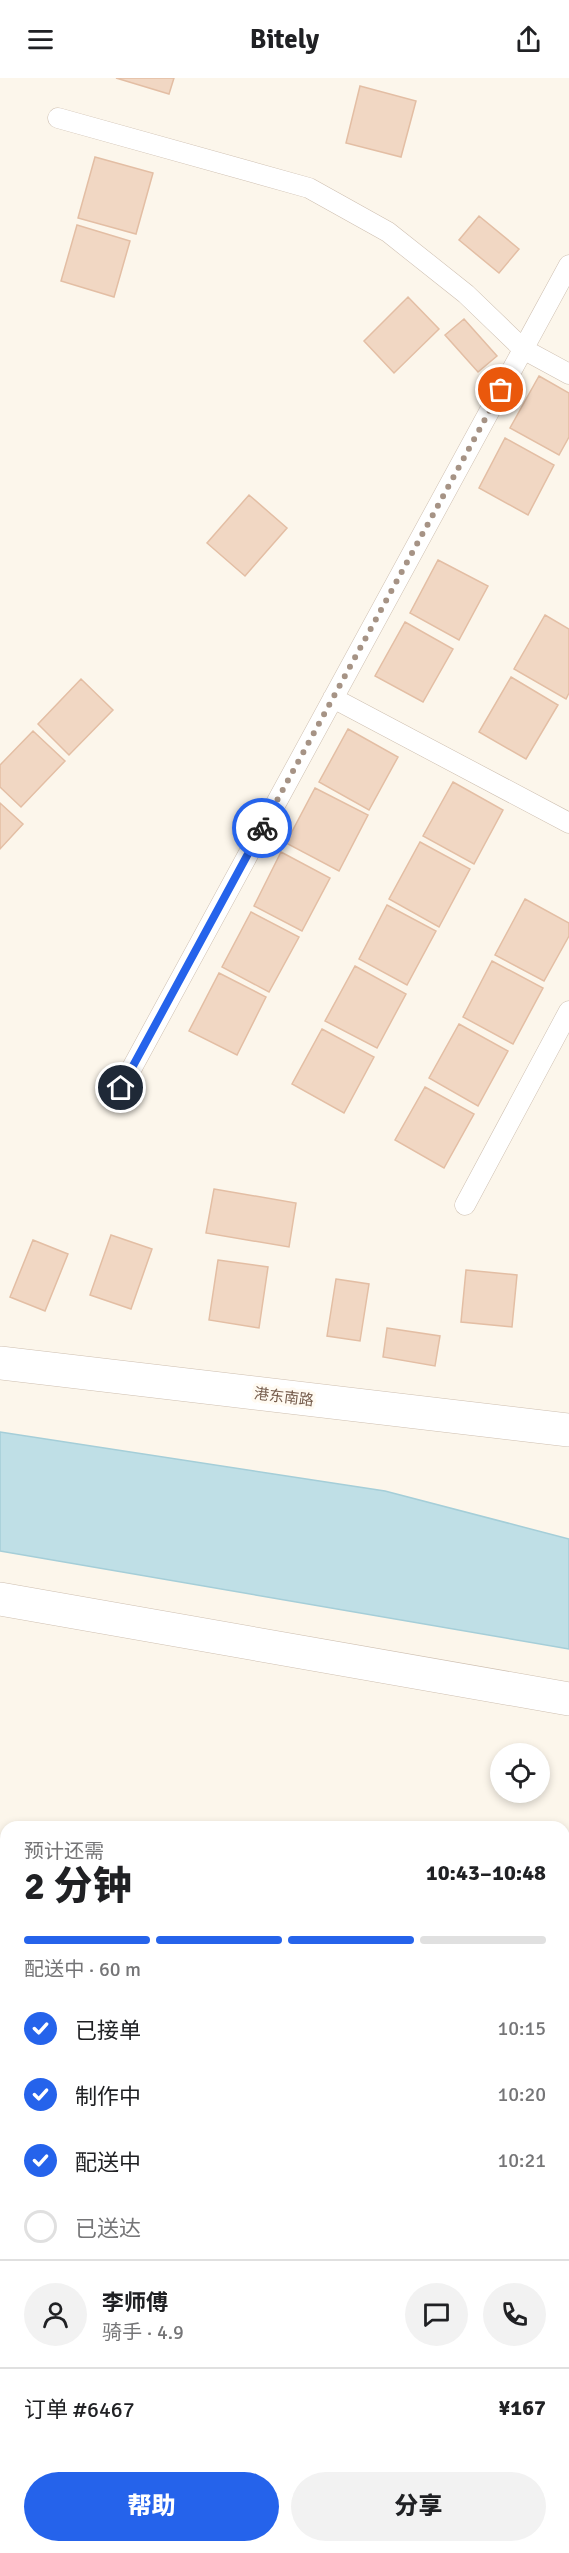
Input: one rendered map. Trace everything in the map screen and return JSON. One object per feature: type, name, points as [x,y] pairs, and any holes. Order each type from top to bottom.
[{"type":"street","name":"港东南路","points":[[0,1363],[569,1430]]},
{"type":"street","points":[[0,1599],[569,1699]]},
{"type":"lane","points":[[58,118],[309,188],[388,232],[466,294],[523,349],[569,374]]},
{"type":"lane","points":[[121,1088],[569,265]]},
{"type":"lane","points":[[333,698],[569,823]]},
{"type":"lane","points":[[465,1205],[569,1011]]},
{"type":"water","points":[[0,1432],[385,1491],[569,1539],[569,1649],[0,1551]]},
{"type":"building","points":[[116,78],[174,78],[169,94]]},
{"type":"building","points":[[360,86],[416,101],[401,157],[346,143]]},
{"type":"building","points":[[95,157],[153,173],[136,234],[78,218]]},
{"type":"building","points":[[479,216],[519,249],[499,273],[459,240]]},
{"type":"building","points":[[77,225],[130,241],[114,297],[61,281]]},
{"type":"building","points":[[408,297],[439,329],[394,373],[364,341]]},
{"type":"building","points":[[464,319],[497,356],[478,372],[445,335]]},
{"type":"building","points":[[539,376],[569,393],[569,437],[559,455],[510,428]]},
{"type":"building","points":[[505,438],[554,465],[528,515],[479,488]]},
{"type":"building","points":[[249,495],[287,528],[245,576],[207,543]]},
{"type":"building","points":[[438,560],[488,586],[459,640],[410,613]]},
{"type":"building","points":[[545,615],[569,629],[569,693],[566,699],[514,669]]},
{"type":"building","points":[[405,622],[453,649],[423,702],[375,676]]},
{"type":"building","points":[[511,677],[558,705],[526,759],[479,732]]},
{"type":"building","points":[[81,679],[113,710],[69,755],[38,724]]},
{"type":"building","points":[[348,729],[398,757],[369,810],[319,782]]},
{"type":"building","points":[[33,731],[65,761],[21,807],[0,787],[0,765]]},
{"type":"building","points":[[453,782],[503,810],[474,864],[423,836]]},
{"type":"building","points":[[315,788],[368,815],[339,871],[286,843]]},
{"type":"building","points":[[0,803],[23,824],[0,849]]},
{"type":"building","points":[[420,842],[470,869],[439,927],[389,899]]},
{"type":"building","points":[[281,852],[330,878],[302,931],[254,906]]},
{"type":"building","points":[[525,899],[569,923],[569,936],[544,981],[495,955]]},
{"type":"building","points":[[387,905],[436,931],[407,985],[359,959]]},
{"type":"building","points":[[251,912],[299,937],[269,992],[222,967]]},
{"type":"building","points":[[492,961],[543,988],[513,1044],[463,1017]]},
{"type":"building","points":[[355,966],[406,994],[377,1048],[325,1021]]},
{"type":"building","points":[[219,973],[266,997],[237,1055],[189,1031]]},
{"type":"building","points":[[459,1024],[508,1051],[478,1106],[429,1078]]},
{"type":"building","points":[[322,1029],[374,1057],[344,1113],[292,1084]]},
{"type":"building","points":[[425,1087],[474,1114],[444,1168],[395,1140]]},
{"type":"building","points":[[214,1189],[296,1203],[289,1247],[206,1233]]},
{"type":"building","points":[[111,1235],[152,1249],[131,1309],[90,1295]]},
{"type":"building","points":[[33,1240],[68,1254],[45,1311],[10,1297]]},
{"type":"building","points":[[218,1260],[268,1267],[259,1328],[209,1320]]},
{"type":"building","points":[[466,1270],[517,1275],[512,1327],[461,1322]]},
{"type":"building","points":[[336,1279],[369,1284],[360,1341],[327,1336]]},
{"type":"building","points":[[387,1328],[440,1336],[435,1366],[383,1357]]},
{"type":"way so far","points":[[262,828],[501,390]]},
{"type":"route","points":[[121,1088],[262,828]]}]
